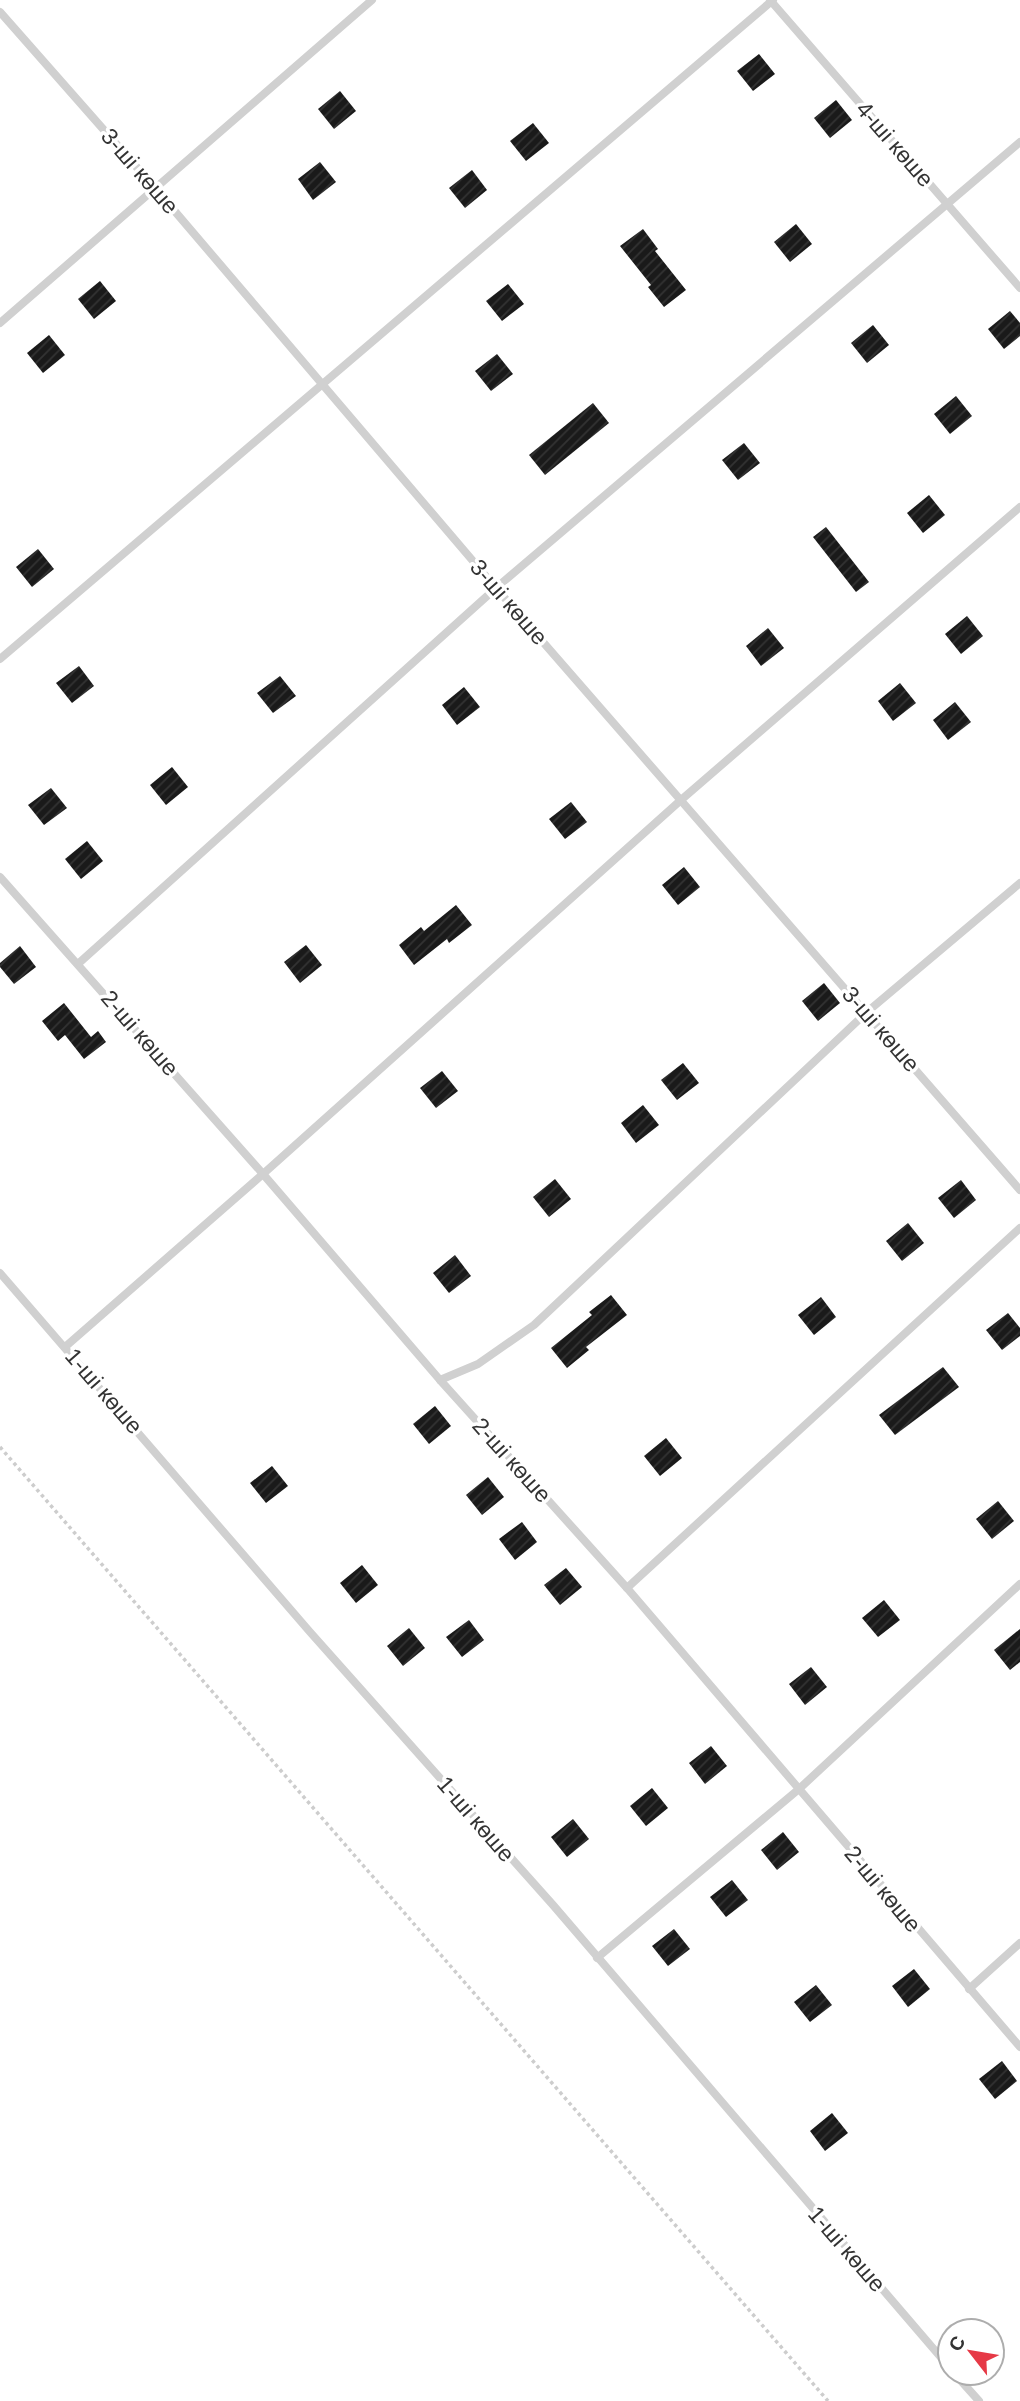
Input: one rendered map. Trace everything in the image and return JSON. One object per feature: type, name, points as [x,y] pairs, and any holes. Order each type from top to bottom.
[{"type":"lane","points":[[0,323],[372,0]]},
{"type":"lane","points":[[0,659],[772,0]]},
{"type":"lane","name":"4-ші көше","points":[[772,0],[1020,288]]},
{"type":"lane","name":"3-ші көше","points":[[0,12],[156,188],[496,588],[1020,1190]]},
{"type":"lane","points":[[79,963],[496,588],[1020,142]]},
{"type":"lane","points":[[65,1347],[263,1174],[681,800],[1020,507]]},
{"type":"lane","name":"2-ші көше","points":[[0,877],[79,963],[440,1380],[627,1588],[1020,2047]]},
{"type":"lane","points":[[440,1380],[478,1364],[534,1325],[867,1012],[1020,883]]},
{"type":"lane","points":[[627,1588],[1020,1228]]},
{"type":"lane","name":"1-ші көше","points":[[0,1273],[936,2352]]},
{"type":"lane","points":[[597,1958],[799,1789],[1020,1584]]},
{"type":"lane","points":[[969,1989],[1020,1943]]},
{"type":"lane","points":[[966,2387],[979,2401]]},
{"type":"path","points":[[0,1447],[828,2401]]},
{"type":"building","points":[[759,54],[775,74],[753,91],[737,71]]},
{"type":"building","points":[[340,91],[356,111],[334,129],[318,109]]},
{"type":"building","points":[[836,100],[852,120],[830,138],[814,118]]},
{"type":"building","points":[[533,123],[549,143],[526,161],[510,141]]},
{"type":"building","points":[[320,162],[336,182],[313,200],[298,179]]},
{"type":"building","points":[[472,170],[487,190],[465,208],[449,188]]},
{"type":"building","points":[[796,224],[812,244],[790,262],[774,242]]},
{"type":"building","points":[[643,229],[658,249],[655,251],[686,290],[664,307],[648,287],[651,285],[620,246]]},
{"type":"building","points":[[100,281],[116,301],[94,319],[78,299]]},
{"type":"building","points":[[508,284],[524,304],[502,321],[486,301]]},
{"type":"building","points":[[1010,311],[1020,323],[1020,336],[1004,349],[988,329]]},
{"type":"building","points":[[873,325],[889,345],[867,363],[851,343]]},
{"type":"building","points":[[49,335],[65,355],[43,373],[27,353]]},
{"type":"building","points":[[497,354],[513,374],[491,391],[475,371]]},
{"type":"building","points":[[956,396],[972,416],[950,434],[934,414]]},
{"type":"building","points":[[593,403],[609,423],[545,475],[529,455]]},
{"type":"building","points":[[744,443],[760,463],[738,480],[722,460]]},
{"type":"building","points":[[929,495],[945,515],[923,533],[907,513]]},
{"type":"building","points":[[826,527],[869,582],[856,592],[813,537]]},
{"type":"building","points":[[38,549],[54,569],[32,587],[16,567]]},
{"type":"building","points":[[967,616],[983,636],[961,654],[945,634]]},
{"type":"building","points":[[768,628],[784,648],[761,666],[746,646]]},
{"type":"building","points":[[79,666],[94,686],[72,703],[56,683]]},
{"type":"building","points":[[280,676],[296,696],[273,713],[257,693]]},
{"type":"building","points":[[900,683],[916,703],[893,721],[878,701]]},
{"type":"building","points":[[464,687],[480,707],[457,725],[442,705]]},
{"type":"building","points":[[955,702],[971,722],[948,740],[933,720]]},
{"type":"building","points":[[172,767],[188,787],[166,805],[150,785]]},
{"type":"building","points":[[51,788],[67,808],[44,825],[28,805]]},
{"type":"building","points":[[571,802],[587,822],[565,839],[549,819]]},
{"type":"building","points":[[87,841],[103,861],[81,879],[65,859]]},
{"type":"building","points":[[684,867],[700,887],[678,905],[662,885]]},
{"type":"building","points":[[456,905],[472,925],[449,943],[447,939],[414,965],[399,945],[421,927],[424,931]]},
{"type":"building","points":[[306,945],[322,965],[300,983],[284,962]]},
{"type":"building","points":[[20,946],[36,967],[14,984],[0,967],[0,963]]},
{"type":"building","points":[[824,983],[840,1003],[818,1021],[802,1001]]},
{"type":"building","points":[[64,1003],[91,1037],[98,1031],[106,1042],[84,1059],[65,1035],[58,1041],[42,1021]]},
{"type":"building","points":[[683,1063],[699,1083],[677,1100],[661,1080]]},
{"type":"building","points":[[442,1071],[458,1091],[436,1108],[420,1088]]},
{"type":"building","points":[[643,1105],[659,1125],[636,1143],[621,1123]]},
{"type":"building","points":[[555,1179],[571,1199],[549,1217],[533,1197]]},
{"type":"building","points":[[961,1180],[976,1200],[954,1218],[938,1198]]},
{"type":"building","points":[[908,1223],[924,1243],[902,1261],[886,1241]]},
{"type":"building","points":[[455,1255],[471,1276],[449,1293],[433,1273]]},
{"type":"building","points":[[611,1295],[627,1315],[586,1347],[589,1350],[567,1368],[551,1348],[592,1315],[589,1312]]},
{"type":"building","points":[[821,1297],[836,1317],[814,1335],[798,1315]]},
{"type":"building","points":[[1008,1313],[1020,1328],[1020,1336],[1002,1350],[986,1330]]},
{"type":"building","points":[[943,1367],[959,1387],[895,1435],[879,1415]]},
{"type":"building","points":[[435,1406],[451,1426],[429,1444],[413,1424]]},
{"type":"building","points":[[666,1438],[682,1458],[660,1476],[644,1456]]},
{"type":"building","points":[[272,1466],[288,1486],[266,1503],[250,1483]]},
{"type":"building","points":[[488,1477],[504,1497],[482,1515],[466,1495]]},
{"type":"building","points":[[998,1501],[1014,1521],[992,1539],[976,1519]]},
{"type":"building","points":[[522,1522],[537,1542],[515,1560],[499,1539]]},
{"type":"building","points":[[362,1565],[378,1585],[356,1603],[340,1583]]},
{"type":"building","points":[[566,1568],[582,1587],[560,1605],[544,1585]]},
{"type":"building","points":[[884,1600],[900,1620],[878,1637],[862,1618]]},
{"type":"building","points":[[469,1620],[484,1640],[462,1657],[446,1637]]},
{"type":"building","points":[[409,1628],[425,1648],[403,1666],[387,1646]]},
{"type":"building","points":[[1020,1629],[1020,1662],[1010,1670],[994,1650]]},
{"type":"building","points":[[811,1667],[827,1687],[805,1705],[789,1684]]},
{"type":"building","points":[[711,1746],[727,1766],[705,1784],[689,1763]]},
{"type":"building","points":[[652,1788],[668,1808],[646,1826],[630,1806]]},
{"type":"building","points":[[573,1819],[589,1839],[567,1857],[551,1837]]},
{"type":"building","points":[[783,1832],[799,1852],[777,1870],[761,1850]]},
{"type":"building","points":[[732,1880],[748,1900],[726,1917],[710,1897]]},
{"type":"building","points":[[674,1929],[690,1949],[668,1966],[652,1946]]},
{"type":"building","points":[[914,1969],[930,1989],[908,2007],[892,1986]]},
{"type":"building","points":[[816,1985],[832,2005],[810,2022],[794,2002]]},
{"type":"building","points":[[1002,2061],[1017,2081],[995,2099],[979,2079]]},
{"type":"building","points":[[832,2113],[848,2133],[825,2151],[810,2131]]}]
